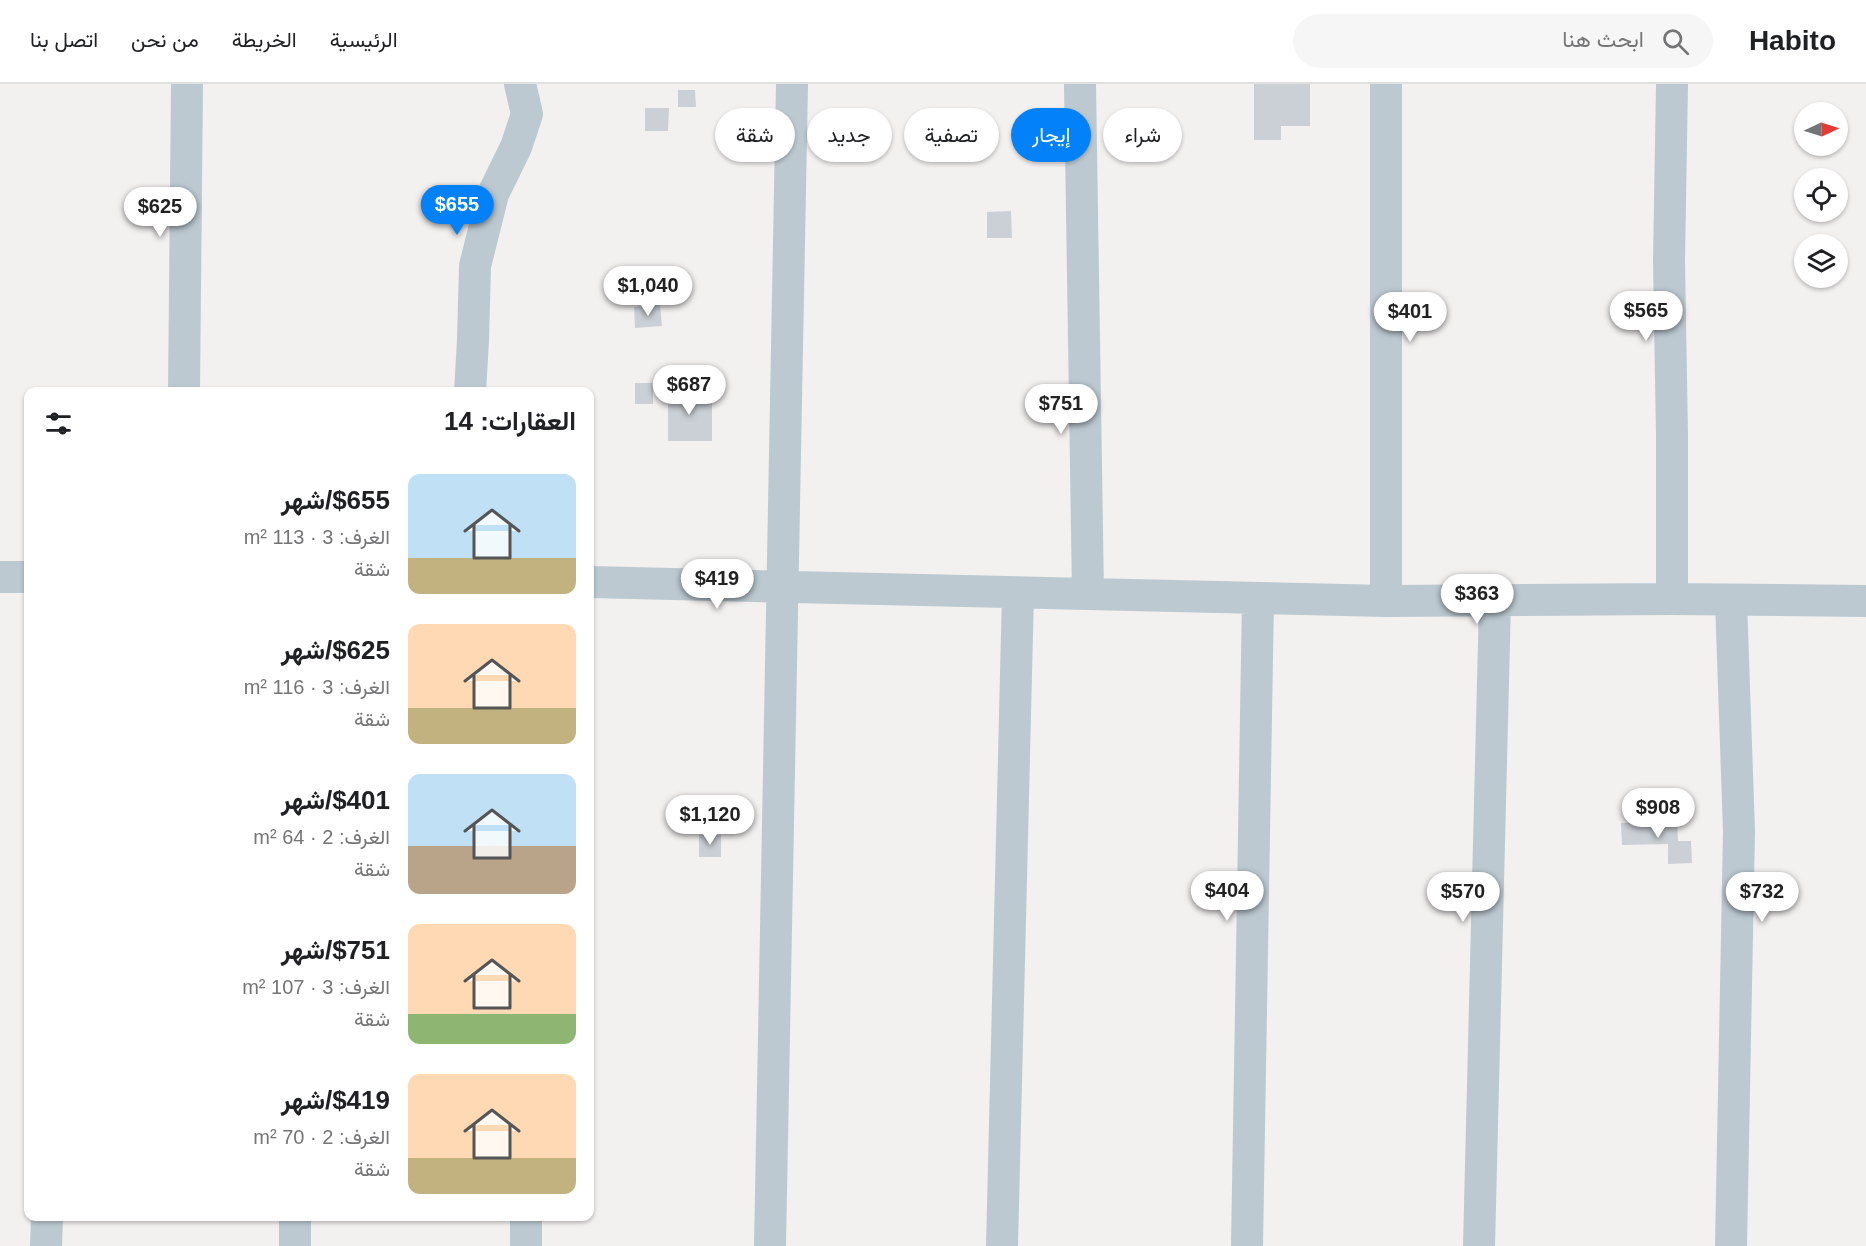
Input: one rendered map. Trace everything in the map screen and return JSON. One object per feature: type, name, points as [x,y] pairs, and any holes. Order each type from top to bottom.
[{"type":"street","points":[[184,387],[187,84]]},
{"type":"street","points":[[470,387],[475,266],[493,194],[516,147],[527,114],[520,84]]},
{"type":"street","points":[[770,1246],[792,84]]},
{"type":"street","points":[[1080,84],[1088,594]]},
{"type":"street","points":[[1386,84],[1386,601]]},
{"type":"street","points":[[1672,84],[1669,261],[1672,600]]},
{"type":"street","points":[[0,577],[24,577]]},
{"type":"street","points":[[594,582],[1386,601],[1866,601]]},
{"type":"street","points":[[1002,1246],[1018,593]]},
{"type":"street","points":[[1247,1246],[1258,598]]},
{"type":"street","points":[[1731,600],[1739,831],[1731,1246]]},
{"type":"street","points":[[1479,1246],[1495,601]]},
{"type":"street","points":[[46,1246],[47,1221]]},
{"type":"street","points":[[295,1221],[295,1246]]},
{"type":"street","points":[[526,1221],[526,1246]]},
{"type":"building","points":[[1254,84],[1310,84],[1310,126],[1281,126],[1281,140],[1254,140]]},
{"type":"building","points":[[678,90],[695,90],[696,107],[678,107]]},
{"type":"building","points":[[645,108],[669,108],[668,131],[645,131]]},
{"type":"building","points":[[1011,211],[1012,238],[987,238],[987,212]]},
{"type":"building","points":[[660,305],[662,326],[635,328],[634,307]]},
{"type":"building","points":[[635,383],[653,383],[653,404],[635,404]]},
{"type":"building","points":[[690,388],[690,395],[712,395],[712,441],[668,441],[668,389]]},
{"type":"building","points":[[678,801],[698,801],[699,823],[679,824]]},
{"type":"building","points":[[1677,822],[1678,841],[1691,841],[1692,863],[1668,864],[1668,844],[1622,845],[1621,823]]},
{"type":"building","points":[[699,835],[721,835],[721,857],[699,857]]}]
